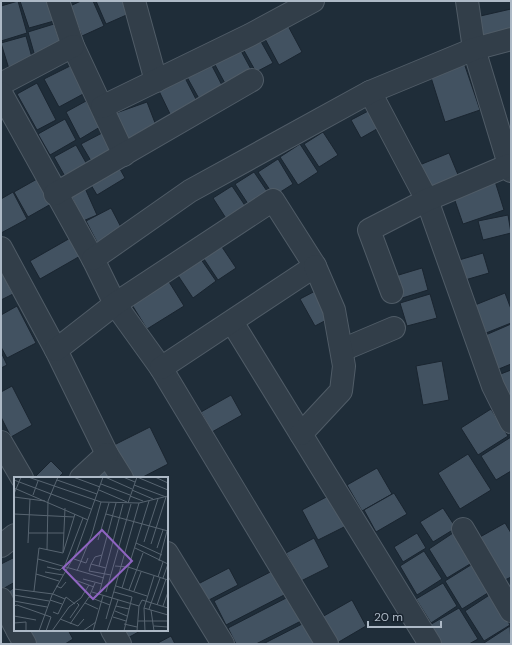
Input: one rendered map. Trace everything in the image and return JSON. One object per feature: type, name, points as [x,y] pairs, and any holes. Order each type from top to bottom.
[{"type":"street","points":[[58,1],[73,46],[124,155]]},
{"type":"street","points":[[134,1],[156,81]]},
{"type":"street","points":[[102,107],[250,35],[313,1]]},
{"type":"street","points":[[392,292],[369,230],[427,200],[510,168],[474,49],[467,1]]},
{"type":"street","points":[[93,259],[190,191],[370,92],[474,49],[511,39]]},
{"type":"street","points":[[1,84],[73,46]]},
{"type":"street","points":[[55,194],[252,80]]},
{"type":"street","points":[[370,92],[427,200],[493,386],[511,422]]},
{"type":"street","points":[[1,93],[55,194],[93,259],[115,304],[161,368],[327,644]]},
{"type":"street","points":[[56,350],[115,304],[273,200],[315,266],[334,310],[344,366],[341,391],[301,434]]},
{"type":"street","points":[[1,248],[56,350],[107,454],[121,477]]},
{"type":"street","points":[[161,368],[315,266]]},
{"type":"street","points":[[232,322],[430,644]]},
{"type":"street","points":[[342,350],[394,328]]},
{"type":"street","points":[[1,442],[21,477]]},
{"type":"street","points":[[82,477],[107,454]]},
{"type":"street","points":[[463,529],[511,611]]},
{"type":"street","points":[[1,546],[14,537]]},
{"type":"street","points":[[168,555],[223,644]]},
{"type":"street","points":[[1,599],[14,624]]},
{"type":"street","points":[[18,631],[25,644]]},
{"type":"street","points":[[113,631],[120,644]]},
{"type":"building","points":[[18,1],[27,33],[1,41],[1,6]]},
{"type":"building","points":[[20,1],[48,1],[54,21],[29,28]]},
{"type":"building","points":[[81,1],[93,1],[104,26],[82,36],[70,6]]},
{"type":"building","points":[[96,1],[126,1],[131,13],[106,24]]},
{"type":"building","points":[[511,9],[511,31],[481,37],[476,17]]},
{"type":"building","points":[[54,24],[62,47],[36,60],[28,32]]},
{"type":"building","points":[[287,24],[302,52],[279,65],[264,37]]},
{"type":"building","points":[[26,36],[33,61],[9,69],[1,43]]},
{"type":"building","points":[[259,38],[273,63],[256,72],[242,47]]},
{"type":"building","points":[[240,49],[253,73],[227,87],[214,63]]},
{"type":"building","points":[[463,60],[480,110],[445,122],[429,71]]},
{"type":"building","points":[[211,64],[225,91],[202,104],[187,77]]},
{"type":"building","points":[[70,66],[85,93],[59,107],[44,79]]},
{"type":"building","points":[[184,76],[199,105],[172,118],[158,89]]},
{"type":"building","points":[[37,83],[56,120],[37,130],[17,94]]},
{"type":"building","points":[[86,101],[100,127],[80,139],[66,112]]},
{"type":"building","points":[[147,102],[157,128],[126,140],[116,113]]},
{"type":"building","points":[[372,109],[382,126],[361,138],[351,120]]},
{"type":"building","points":[[65,119],[76,140],[50,155],[38,134]]},
{"type":"building","points":[[323,132],[338,155],[319,167],[304,144]]},
{"type":"building","points":[[102,133],[114,155],[94,166],[81,144]]},
{"type":"building","points":[[300,144],[318,172],[298,185],[280,157]]},
{"type":"building","points":[[76,145],[89,168],[67,180],[54,157]]},
{"type":"building","points":[[449,153],[461,182],[428,195],[417,166]]},
{"type":"building","points":[[278,159],[293,184],[274,196],[258,172]]},
{"type":"building","points":[[116,162],[125,178],[97,195],[88,180]]},
{"type":"building","points":[[254,172],[271,197],[252,210],[235,184]]},
{"type":"building","points":[[494,178],[504,210],[463,224],[452,192]]},
{"type":"building","points":[[37,179],[51,204],[28,217],[14,192]]},
{"type":"building","points":[[84,186],[97,215],[83,221],[70,193]]},
{"type":"building","points":[[232,186],[248,210],[229,223],[213,198]]},
{"type":"building","points":[[13,192],[27,219],[1,233],[1,199]]},
{"type":"building","points":[[111,208],[123,231],[98,244],[86,221]]},
{"type":"building","points":[[508,215],[511,233],[483,240],[478,221]]},
{"type":"building","points":[[72,237],[82,255],[40,279],[30,261]]},
{"type":"building","points":[[220,244],[236,268],[218,280],[202,256]]},
{"type":"building","points":[[483,253],[489,273],[465,280],[459,260]]},
{"type":"building","points":[[198,255],[216,281],[193,298],[175,271]]},
{"type":"building","points":[[422,268],[428,290],[399,299],[392,277]]},
{"type":"building","points":[[1,271],[13,294],[1,300]]},
{"type":"building","points":[[166,277],[184,306],[147,329],[129,300]]},
{"type":"building","points":[[319,289],[334,316],[315,326],[300,299]]},
{"type":"building","points":[[505,293],[511,309],[511,323],[486,333],[475,305]]},
{"type":"building","points":[[430,294],[437,318],[407,326],[400,303]]},
{"type":"building","points":[[17,306],[36,343],[7,358],[1,347],[1,315]]},
{"type":"building","points":[[511,324],[511,364],[494,371],[481,337]]},
{"type":"building","points":[[1,352],[7,365],[1,368]]},
{"type":"building","points":[[442,361],[449,400],[423,405],[416,366]]},
{"type":"building","points":[[511,370],[511,397],[508,398],[498,375]]},
{"type":"building","points":[[12,386],[32,425],[11,437],[1,417],[1,392]]},
{"type":"building","points":[[231,395],[242,415],[212,432],[201,412]]},
{"type":"building","points":[[491,409],[508,436],[478,455],[461,428]]},
{"type":"building","points":[[150,427],[168,464],[143,477],[128,477],[112,446]]},
{"type":"building","points":[[511,437],[511,471],[496,480],[481,456]]},
{"type":"building","points":[[468,454],[491,490],[460,509],[438,473]]},
{"type":"building","points":[[51,461],[63,473],[59,477],[35,477]]},
{"type":"building","points":[[377,468],[392,494],[362,511],[347,485]]},
{"type":"building","points":[[106,469],[115,477],[98,477]]},
{"type":"building","points":[[394,493],[407,514],[376,532],[364,510]]},
{"type":"building","points":[[330,495],[346,526],[318,540],[302,510]]},
{"type":"building","points":[[443,508],[456,528],[433,542],[420,522]]},
{"type":"building","points":[[505,523],[511,533],[511,577],[505,580],[480,537]]},
{"type":"building","points":[[456,531],[475,561],[447,578],[429,549]]},
{"type":"building","points":[[417,533],[426,548],[403,562],[394,547]]},
{"type":"building","points":[[314,538],[329,567],[301,581],[286,553]]},
{"type":"building","points":[[424,551],[442,579],[417,595],[400,566]]},
{"type":"building","points":[[14,558],[14,583],[1,590],[1,564]]},
{"type":"building","points":[[474,563],[491,591],[462,609],[445,581]]},
{"type":"building","points":[[229,568],[238,585],[207,601],[198,584]]},
{"type":"building","points":[[276,569],[288,593],[226,625],[214,601]]},
{"type":"building","points":[[443,583],[457,606],[431,623],[416,599]]},
{"type":"building","points":[[14,588],[14,605],[6,593]]},
{"type":"building","points":[[491,594],[510,625],[484,641],[465,611]]},
{"type":"building","points":[[290,596],[303,620],[256,644],[236,644],[228,628]]},
{"type":"building","points":[[352,600],[366,626],[337,643],[322,617]]},
{"type":"building","points":[[459,608],[478,639],[469,644],[439,644],[428,626]]},
{"type":"building","points":[[304,623],[314,644],[263,644]]},
{"type":"building","points":[[510,626],[511,644],[484,643]]},
{"type":"building","points":[[28,631],[69,631],[73,639],[65,644],[36,644]]},
{"type":"building","points":[[120,631],[140,631],[124,640]]},
{"type":"building","points":[[171,636],[175,644],[156,644]]}]
